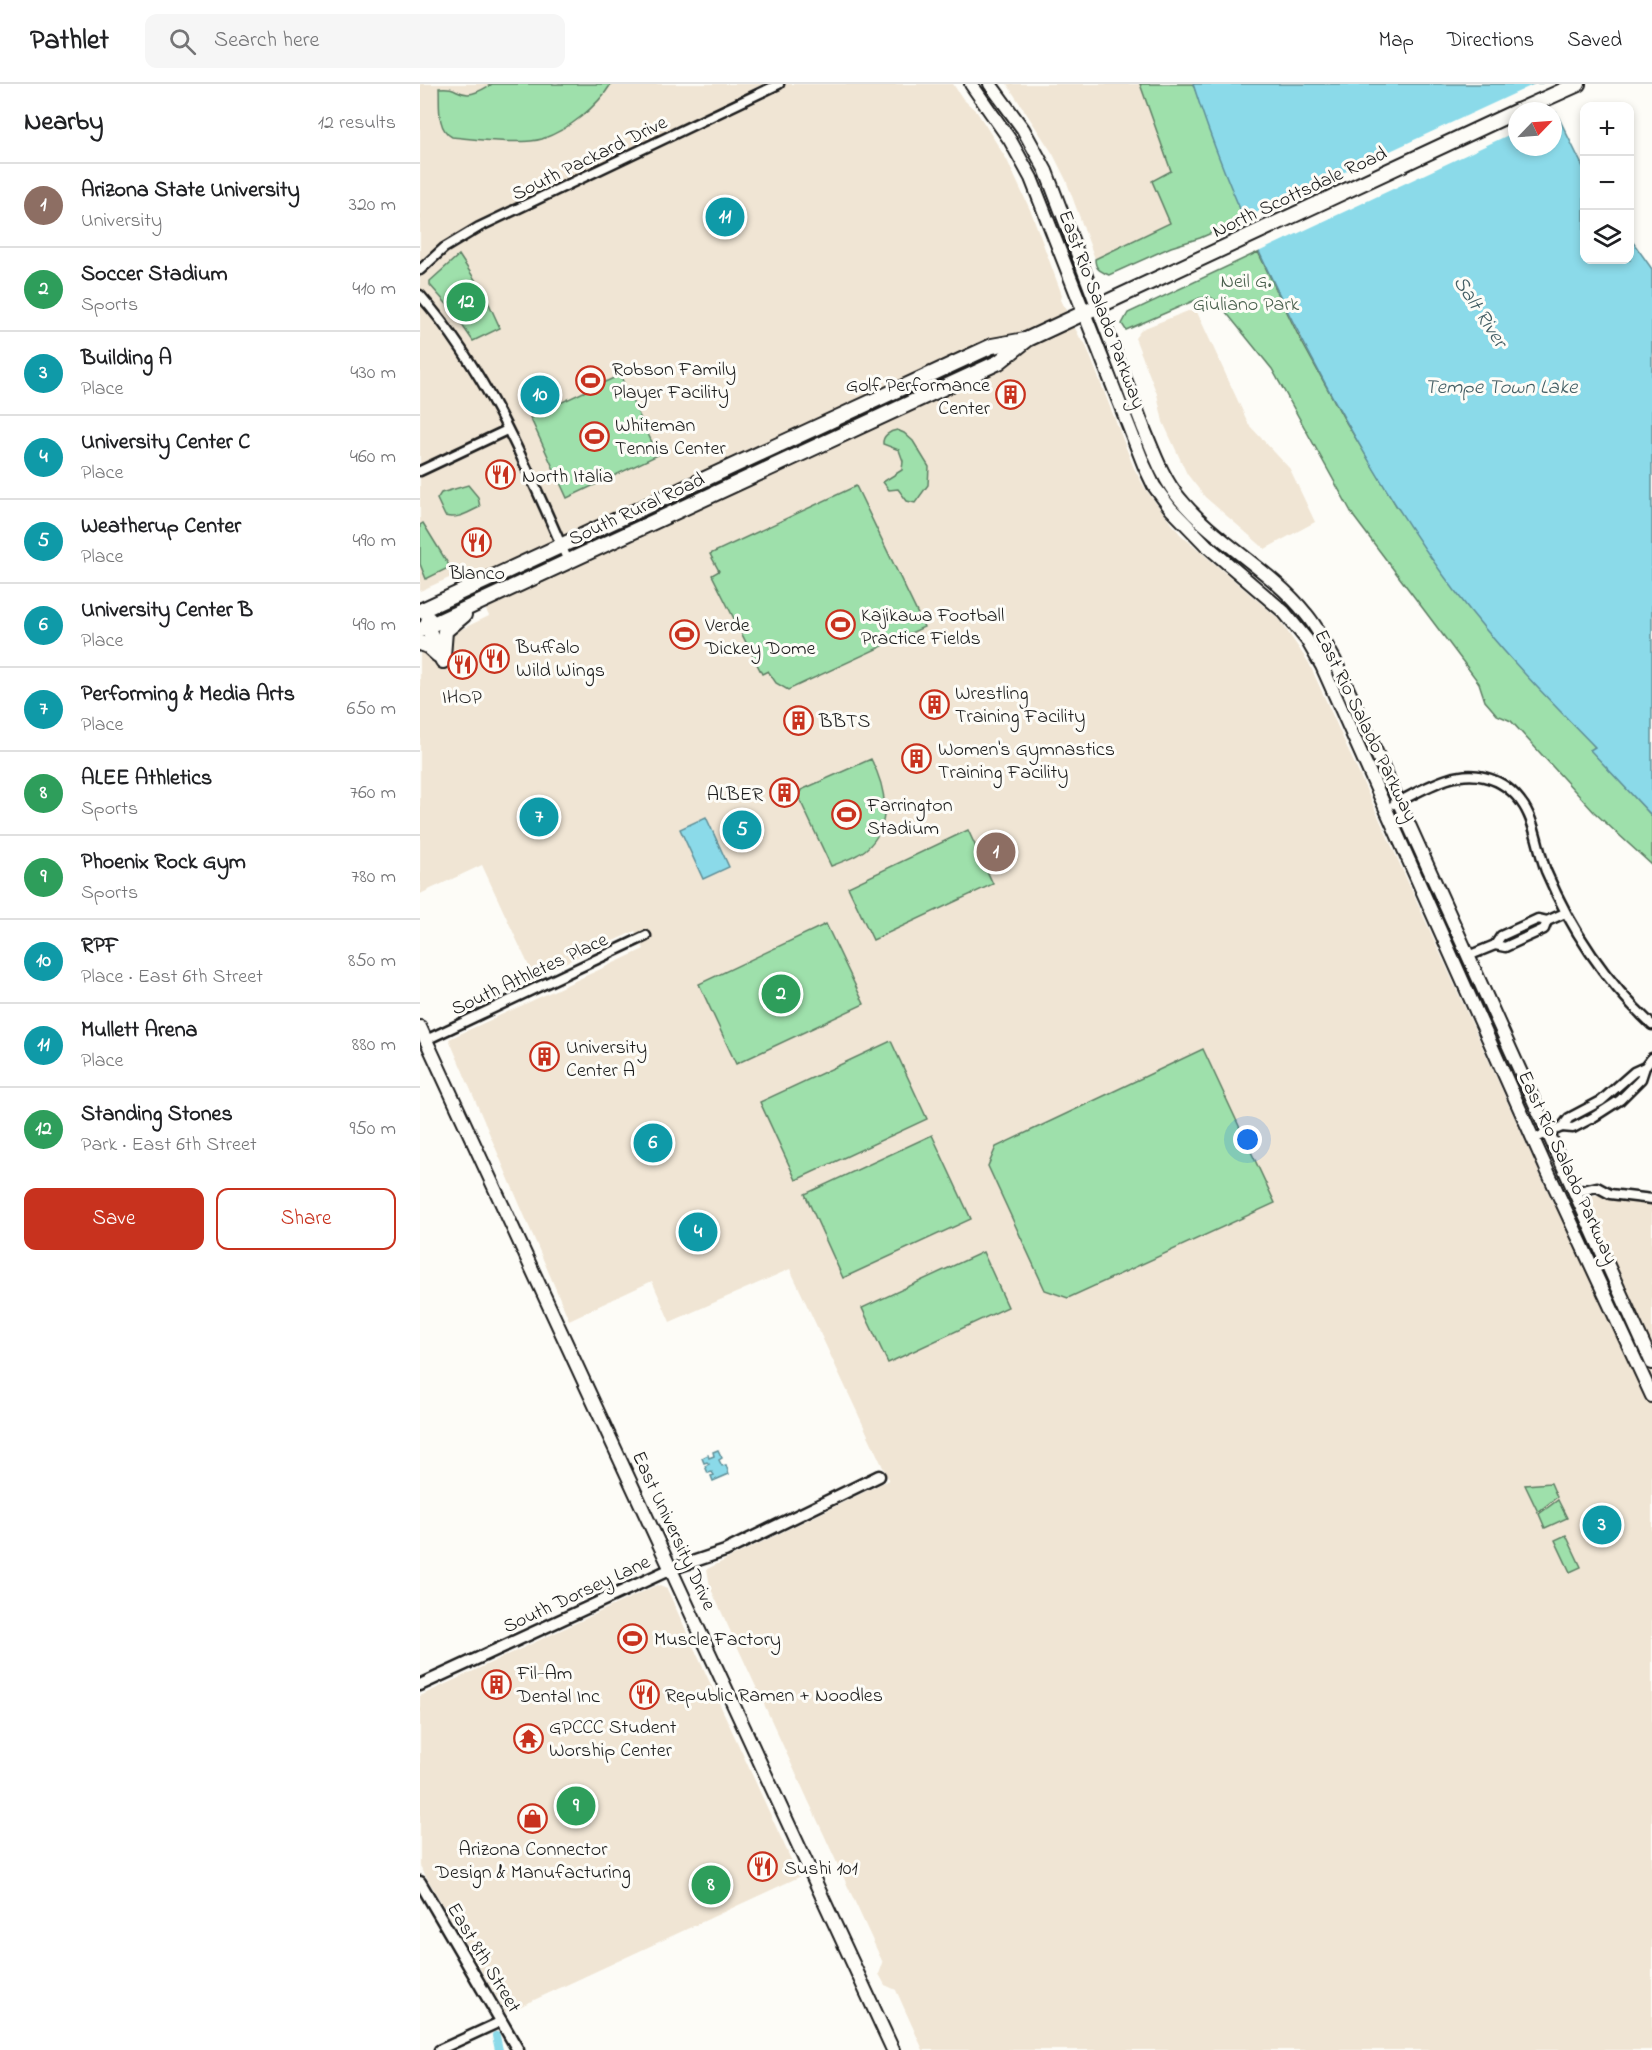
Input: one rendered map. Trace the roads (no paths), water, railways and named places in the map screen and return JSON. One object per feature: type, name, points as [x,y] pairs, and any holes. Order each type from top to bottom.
[{"type":"main road","name":"East Rio Salado Parkway","points":[[971,84],[1010,140],[1030,178],[1154,486],[1184,524],[1284,612],[1307,640],[1322,666],[1533,1139],[1652,1396]]},
{"type":"main road","name":"East Rio Salado Parkway","points":[[990,84],[1023,129],[1046,171],[1160,467],[1178,497],[1205,526],[1284,591],[1306,614],[1335,661],[1652,1363]]},
{"type":"main road","name":"North Scottsdale Road","points":[[1537,102],[1578,84]]},
{"type":"main road","name":"North Scottsdale Road","points":[[1098,307],[1508,115]]},
{"type":"main road","name":"South Rural Road","points":[[420,611],[993,346],[1028,339],[1098,307]]},
{"type":"main road","name":"South Rural Road","points":[[423,628],[999,362],[1028,339]]},
{"type":"main road","points":[[443,661],[423,628],[432,615],[474,595],[485,580]]},
{"type":"main road","points":[[443,661],[445,631],[478,603]]},
{"type":"main road","points":[[420,643],[428,646],[443,661]]},
{"type":"main road","name":"East University Drive","points":[[420,1028],[893,2050]]},
{"type":"street","name":"South Packard Drive","points":[[420,270],[444,248],[479,227],[779,84]]},
{"type":"street","points":[[420,295],[437,314],[464,352],[488,391],[568,561]]},
{"type":"street","points":[[420,471],[507,430]]},
{"type":"street","points":[[1385,807],[1460,776],[1479,776],[1502,784],[1516,795],[1527,812],[1545,867],[1565,913],[1600,968],[1620,993],[1652,1025]]},
{"type":"street","points":[[1468,956],[1495,945],[1501,936],[1538,919],[1547,921],[1565,913]]},
{"type":"street","name":"South Athletes Place","points":[[426,1040],[646,936]]},
{"type":"street","points":[[1533,1139],[1562,1127],[1569,1118],[1600,1101],[1634,1072],[1645,1067],[1652,1058]]},
{"type":"street","points":[[1575,1192],[1597,1186],[1610,1194],[1652,1199]]},
{"type":"street","name":"South Dorsey Lane","points":[[420,1685],[671,1569],[725,1551],[879,1476]]},
{"type":"street","name":"East 8th Street","points":[[420,1882],[518,2050]]},
{"type":"street","points":[[439,2050],[502,2021]]},
{"type":"water","name":"Tempe Town Lake","points":[[1193,84],[1542,84],[1551,102],[1508,102],[1508,156],[1562,156],[1562,124],[1580,161],[1580,264],[1634,264],[1634,244],[1652,269],[1652,816],[1590,750],[1595,747],[1488,632],[1455,591],[1403,516],[1370,463],[1306,347],[1252,236],[1220,161]]},
{"type":"water","points":[[706,817],[729,867],[703,879],[680,829]]},
{"type":"water","points":[[718,1450],[722,1458],[719,1460],[722,1466],[726,1465],[729,1474],[713,1481],[711,1476],[714,1475],[712,1472],[708,1473],[705,1466],[709,1464],[704,1463],[702,1458],[708,1455],[709,1458],[714,1456],[713,1452]]},
{"type":"waterway","points":[[496,2036],[499,2050]]},
{"type":"place","name":"Mullett Arena","points":[[725,217]]},
{"type":"place","name":"Standing Stones","points":[[466,302]]},
{"type":"place","name":"Robson Family Player Facility","points":[[591,380]]},
{"type":"place","name":"RPF","points":[[540,395]]},
{"type":"place","name":"Golf Performance Center","points":[[1011,395]]},
{"type":"place","name":"Whiteman Tennis Center","points":[[594,436]]},
{"type":"place","name":"North Italia","points":[[501,475]]},
{"type":"place","name":"Blanco","points":[[477,542]]},
{"type":"place","name":"Kajikawa Football Practice Fields","points":[[840,625]]},
{"type":"place","name":"Verde Dickey Dome","points":[[684,635]]},
{"type":"place","name":"Buffalo Wild Wings","points":[[495,658]]},
{"type":"place","name":"IHOP","points":[[462,665]]},
{"type":"place","name":"Wrestling Training Facility","points":[[934,704]]},
{"type":"place","name":"BBTS","points":[[798,720]]},
{"type":"place","name":"Women's Gymnastics Training Facility","points":[[917,759]]},
{"type":"place","name":"ALBER","points":[[784,793]]},
{"type":"place","name":"Farrington Stadium","points":[[846,815]]},
{"type":"place","name":"Performing & Media Arts","points":[[539,817]]},
{"type":"place","name":"Weatherup Center","points":[[742,830]]},
{"type":"place","name":"Arizona State University","points":[[996,852]]},
{"type":"place","name":"Soccer Stadium","points":[[781,994]]},
{"type":"place","name":"University Center A","points":[[545,1057]]},
{"type":"place","name":"University Center B","points":[[653,1143]]},
{"type":"place","name":"University Center C","points":[[698,1232]]},
{"type":"place","name":"Building A","points":[[1602,1525]]},
{"type":"place","name":"Muscle Factory","points":[[633,1638]]},
{"type":"place","name":"Fil-Am Dental Inc","points":[[496,1684]]},
{"type":"place","name":"Republic Ramen + Noodles","points":[[644,1694]]},
{"type":"place","name":"GPCCC Student Worship Center","points":[[528,1738]]},
{"type":"place","name":"Phoenix Rock Gym","points":[[576,1806]]},
{"type":"place","name":"Arizona Connector Design & Manufacturing","points":[[533,1818]]},
{"type":"place","name":"Sushi 101","points":[[763,1867]]},
{"type":"place","name":"ALEE Athletics","points":[[711,1885]]},
{"type":"park label","name":"Neil G. Giuliano Park","points":[[1246,292]]},
{"type":"water label","name":"Salt River","points":[[1481,311]]}]
